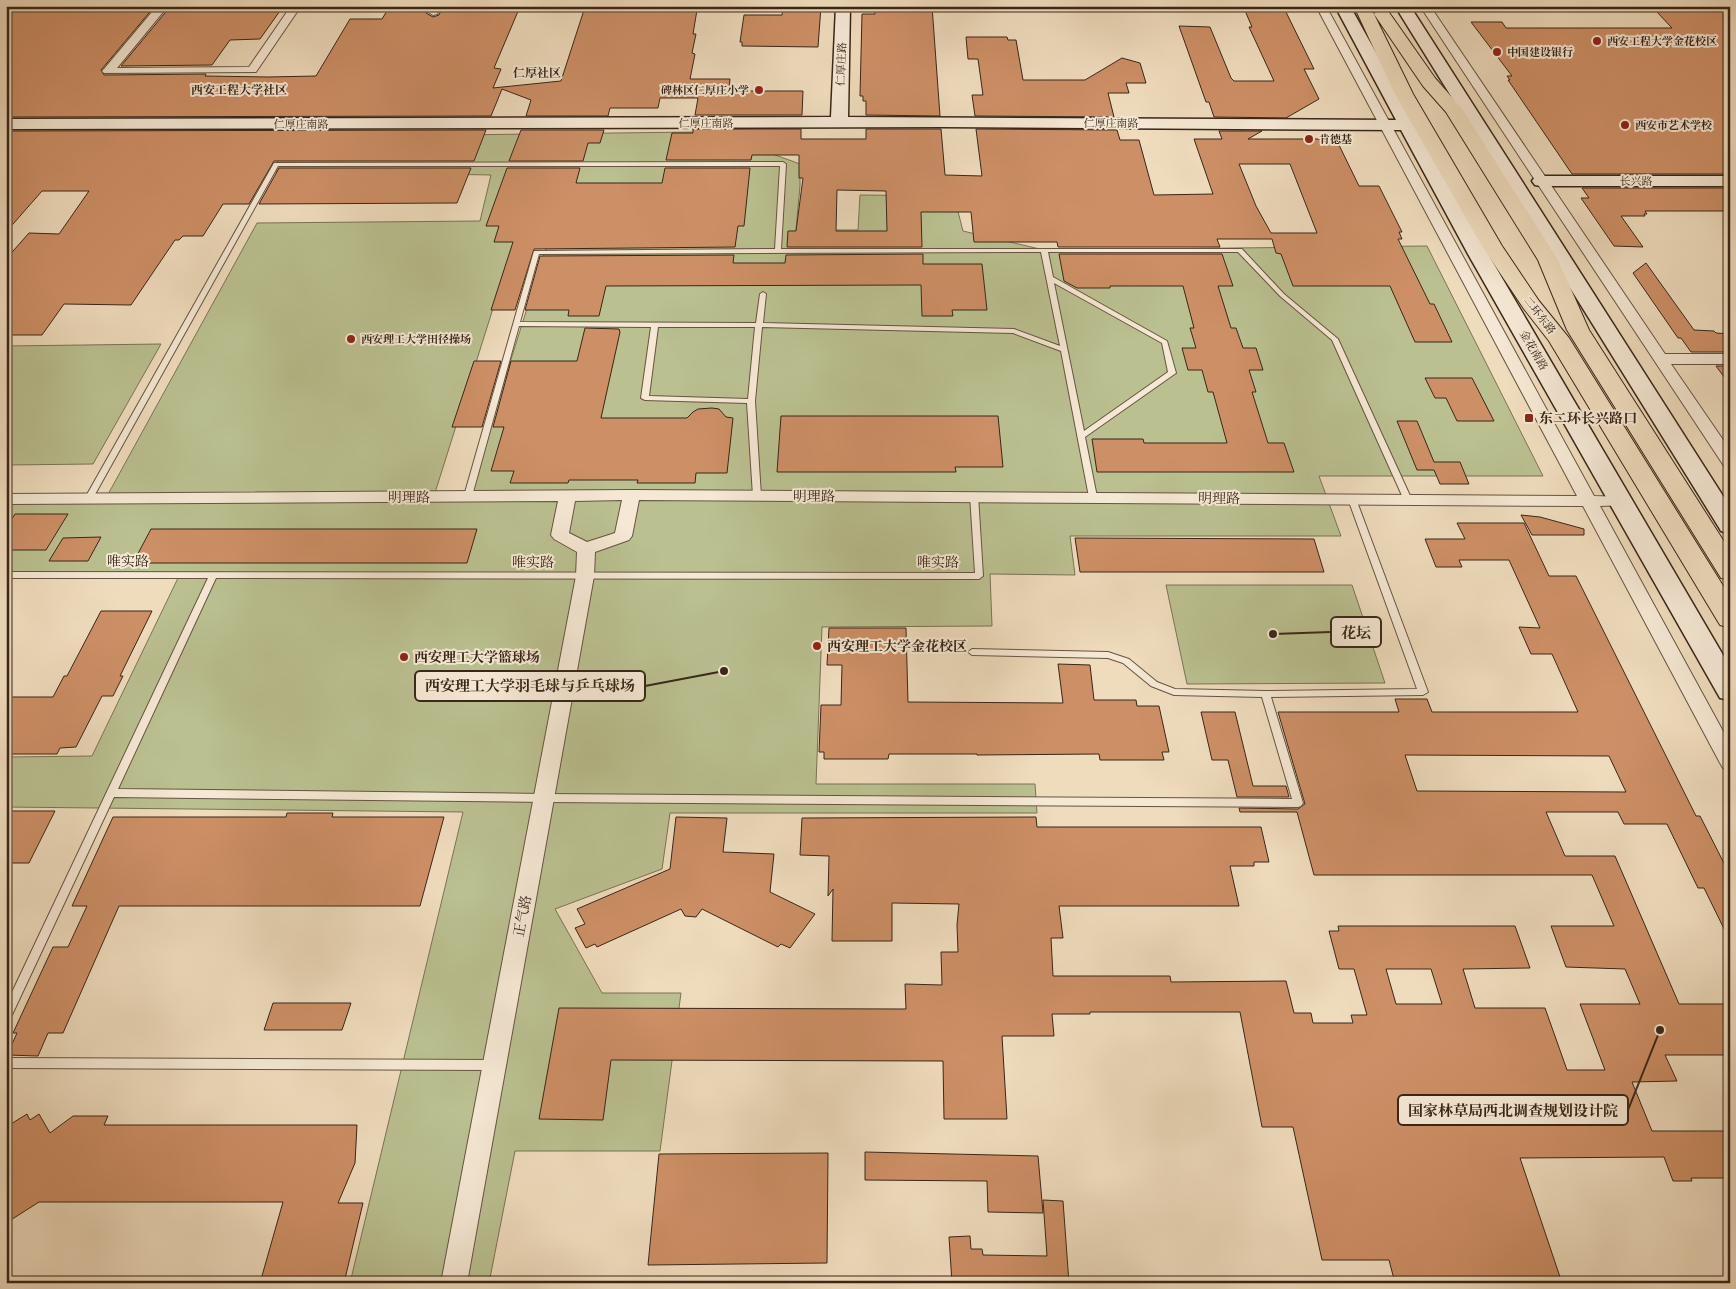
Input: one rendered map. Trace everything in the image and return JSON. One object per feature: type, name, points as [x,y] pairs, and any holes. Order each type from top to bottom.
[{"type":"highway","name":"二环东路","points":[[1362,6],[1404,94],[1492,246],[1531,306],[1558,338],[1730,619]]},
{"type":"highway","name":"二环东路","points":[[1377,6],[1429,82],[1453,109],[1548,260],[1578,330],[1730,572]]},
{"type":"highway","points":[[1388,90],[1389,61]]},
{"type":"highway","points":[[1453,109],[1483,137]]},
{"type":"highway","points":[[1478,254],[1531,306]]},
{"type":"highway","points":[[1559,258],[1567,306]]},
{"type":"main road","name":"仁厚庄路","points":[[839,122],[843,6]]},
{"type":"main road","name":"金花南路","points":[[1342,6],[1478,254],[1730,691]]},
{"type":"main road","points":[[1402,6],[1559,258],[1730,526]]},
{"type":"main road","name":"仁厚庄南路","points":[[6,124],[839,122],[1407,125]]},
{"type":"main road","name":"长兴路","points":[[1542,181],[1730,181]]},
{"type":"street","points":[[163,6],[108,71],[252,70],[296,6]]},
{"type":"street","points":[[1321,6],[1730,763]]},
{"type":"street","points":[[1425,6],[1730,463]]},
{"type":"street","points":[[1661,359],[1730,359]]},
{"type":"street","points":[[567,496],[560,535],[586,549],[623,536],[632,494]]},
{"type":"street","name":"明理路","points":[[6,498],[567,496],[632,494],[1622,501]]},
{"type":"street","name":"正气路","points":[[454,1283],[585,576],[586,549]]},
{"type":"lane","points":[[89,498],[276,164],[783,164],[778,251]]},
{"type":"lane","points":[[1044,250],[1093,497]]},
{"type":"lane","points":[[468,496],[536,252],[1240,250],[1282,295],[1335,339],[1408,500]]},
{"type":"lane","points":[[1050,278],[1166,342],[1172,373],[1081,436]]},
{"type":"lane","points":[[757,496],[751,401],[763,294]]},
{"type":"lane","points":[[516,324],[759,325],[1014,331],[1064,350]]},
{"type":"lane","points":[[654,324],[645,398],[751,401]]},
{"type":"lane","name":"唯实路","points":[[6,575],[979,576],[974,495]]},
{"type":"lane","points":[[972,652],[1108,656],[1126,661],[1154,684],[1174,692],[1266,694],[1422,692],[1352,500]]},
{"type":"lane","points":[[6,1017],[213,576]]},
{"type":"lane","points":[[111,793],[1298,803],[1266,694]]},
{"type":"lane","points":[[6,1063],[494,1064]]},
{"type":"green space","points":[[696,132],[767,152],[800,164],[796,230],[858,230],[860,195],[954,196],[963,231],[1044,250],[1427,246],[1543,476],[1319,476],[1341,536],[1070,536],[1075,575],[990,574],[992,626],[822,627],[816,784],[1035,784],[1037,813],[670,813],[662,869],[555,909],[602,993],[681,993],[660,1151],[515,1151],[489,1283],[350,1283],[463,812],[6,807],[6,757],[92,756],[179,576],[6,576],[6,499],[468,496],[552,229],[518,229],[434,496],[106,498],[257,223],[480,221],[491,175],[272,171],[291,137]]},
{"type":"green space","points":[[161,344],[93,464],[6,465],[6,346]]},
{"type":"green space","points":[[1166,585],[1352,585],[1385,683],[1187,684]]},
{"type":"building","points":[[6,6],[154,7],[101,70],[104,75],[206,74],[205,76],[268,77],[316,76],[350,19],[382,19],[390,6],[429,6],[426,13],[433,17],[439,15],[443,6],[511,6],[510,9],[519,9],[494,68],[501,69],[493,88],[561,81],[584,10],[697,10],[693,34],[696,34],[692,53],[695,54],[690,79],[730,79],[729,91],[803,91],[802,115],[695,115],[698,98],[660,98],[658,108],[610,108],[608,116],[526,116],[531,100],[502,89],[491,116],[6,117]]},
{"type":"building","points":[[787,6],[821,6],[818,47],[742,46],[742,42],[740,42],[744,15],[782,15],[783,8]]},
{"type":"building","points":[[875,6],[932,6],[940,116],[866,115],[866,101],[863,101],[863,96],[860,96],[862,14],[875,14]]},
{"type":"building","points":[[1243,6],[1283,6],[1314,69],[1304,69],[1319,99],[1286,118],[1214,117],[1209,102],[1206,102],[1179,26],[1210,27],[1231,78],[1234,81],[1274,81],[1249,27],[1252,27]]},
{"type":"building","points":[[170,7],[282,8],[260,39],[230,40],[212,65],[121,66]]},
{"type":"building","name":"西安市艺术学校","points":[[1656,11],[1730,11],[1730,174],[1572,174],[1508,80],[1510,80],[1507,76],[1512,76],[1471,22],[1502,22],[1506,28],[1672,28]]},
{"type":"building","points":[[966,37],[1007,37],[1008,40],[1016,40],[1023,80],[1085,80],[1122,58],[1140,63],[1146,83],[1126,83],[1129,93],[1108,93],[1114,117],[975,116],[972,95],[983,95],[978,59],[968,59]]},
{"type":"building","points":[[693,129],[801,129],[801,139],[866,139],[866,129],[941,129],[945,175],[982,176],[976,129],[1117,130],[1120,140],[1139,140],[1154,195],[1213,194],[1194,139],[1222,139],[1219,131],[1262,131],[1248,139],[1325,139],[1338,143],[1359,186],[1379,186],[1402,232],[1399,232],[1402,239],[1398,239],[1430,304],[1434,304],[1452,342],[1415,342],[1390,286],[1293,286],[1281,254],[1276,253],[1272,239],[1217,239],[1220,247],[1058,247],[1057,242],[974,242],[971,212],[921,212],[922,247],[787,247],[788,231],[796,231],[803,178],[799,178],[799,155],[752,155],[751,160],[666,160],[672,133],[693,133]],"holes":[[[1239,164],[1290,164],[1317,233],[1271,233],[1256,206]],[[837,190],[886,191],[887,231],[836,231]]]},
{"type":"building","points":[[486,130],[474,161],[274,161],[249,204],[223,204],[203,236],[183,236],[179,240],[175,240],[131,305],[64,304],[42,335],[6,335],[6,259],[29,233],[59,234],[89,191],[42,191],[6,232],[6,131]]},
{"type":"building","points":[[521,130],[604,130],[600,143],[588,143],[583,161],[509,161]]},
{"type":"building","points":[[279,168],[471,168],[457,203],[259,204]]},
{"type":"building","points":[[507,168],[580,168],[576,183],[662,183],[665,168],[750,168],[744,226],[738,226],[735,247],[534,249],[515,310],[491,310],[513,242],[494,242],[499,226],[486,226]]},
{"type":"building","points":[[1582,188],[1730,188],[1730,211],[1645,211],[1647,214],[1644,214],[1645,216],[1621,216],[1643,247],[1614,246],[1581,198],[1589,198]]},
{"type":"building","points":[[923,254],[923,264],[982,264],[987,310],[952,310],[953,316],[922,316],[921,285],[606,286],[599,316],[568,316],[569,310],[525,310],[540,256],[734,255],[733,263],[785,263],[786,255]]},
{"type":"building","points":[[1059,254],[1222,254],[1233,286],[1218,286],[1231,328],[1236,328],[1243,348],[1256,348],[1263,370],[1249,370],[1256,392],[1252,392],[1268,443],[1284,443],[1294,472],[1097,472],[1092,439],[1143,439],[1144,443],[1227,443],[1213,392],[1208,392],[1202,370],[1188,370],[1182,348],[1196,348],[1190,328],[1194,328],[1183,286],[1077,288],[1064,281]]},
{"type":"building","points":[[1646,263],[1694,330],[1730,334],[1730,352],[1691,352],[1681,338],[1678,338],[1633,273]]},
{"type":"building","points":[[585,328],[619,329],[620,332],[601,418],[687,418],[698,409],[719,409],[726,417],[733,418],[727,473],[696,473],[695,483],[637,483],[638,480],[569,480],[568,483],[510,483],[514,471],[491,471],[504,427],[493,427],[511,361],[577,361]]},
{"type":"building","points":[[474,361],[501,361],[482,427],[452,427]]},
{"type":"building","points":[[1716,366],[1730,366],[1730,385]]},
{"type":"building","points":[[1425,378],[1472,378],[1494,421],[1457,421],[1446,398],[1435,398]]},
{"type":"building","points":[[781,416],[998,416],[1003,467],[955,467],[956,472],[777,472]]},
{"type":"building","points":[[1397,421],[1417,421],[1434,462],[1460,462],[1469,484],[1440,484],[1434,470],[1417,470]]},
{"type":"building","points":[[15,514],[68,514],[46,550],[6,550],[6,528]]},
{"type":"building","points":[[1521,515],[1540,517],[1584,529],[1584,535],[1532,535]]},
{"type":"building","points":[[1457,523],[1524,523],[1549,576],[1576,576],[1696,816],[1700,816],[1730,875],[1730,941],[1704,888],[1698,888],[1667,824],[1624,824],[1618,812],[1546,812],[1565,856],[1615,856],[1679,1004],[1730,1004],[1730,1055],[1665,1055],[1677,1081],[1632,1082],[1652,1131],[1730,1131],[1730,1178],[1691,1178],[1692,1181],[1673,1181],[1664,1157],[1520,1158],[1561,1280],[1413,1280],[1414,1283],[1395,1283],[1389,1260],[1322,1260],[1293,1127],[1262,1127],[1240,1012],[1090,1012],[1090,1014],[1052,1014],[1054,1036],[1002,1036],[1007,1119],[944,1119],[943,1061],[611,1060],[603,1120],[539,1119],[559,1008],[906,1009],[905,984],[942,985],[941,952],[958,952],[957,925],[959,904],[892,903],[892,941],[832,941],[833,889],[828,896],[829,856],[800,855],[802,818],[1036,817],[1037,827],[1261,827],[1269,862],[1254,862],[1254,866],[1230,866],[1239,906],[1059,906],[1063,938],[1051,938],[1053,976],[1170,976],[1171,982],[1286,981],[1294,1013],[1311,1013],[1313,1023],[1353,1023],[1351,1015],[1367,1015],[1354,969],[1339,969],[1329,931],[1339,931],[1338,926],[1515,926],[1530,968],[1463,969],[1475,1008],[1545,1008],[1567,1070],[1605,1070],[1580,1004],[1640,1004],[1625,969],[1566,967],[1551,926],[1614,926],[1592,875],[1314,875],[1297,812],[1240,812],[1239,808],[1298,809],[1305,804],[1278,712],[1399,712],[1395,699],[1427,699],[1432,712],[1578,712],[1552,654],[1531,654],[1519,627],[1540,628],[1509,560],[1459,560],[1462,567],[1436,567],[1425,539],[1465,539]],"holes":[[[1405,755],[1609,756],[1626,792],[1417,791]],[[1386,969],[1431,969],[1442,1004],[1396,1004]]]},
{"type":"building","points":[[151,529],[477,529],[467,563],[133,563]]},
{"type":"building","points":[[101,537],[88,561],[49,561],[63,538]]},
{"type":"building","points":[[1075,538],[1314,539],[1324,572],[1080,572]]},
{"type":"building","points":[[101,611],[152,611],[120,676],[123,676],[113,696],[102,696],[76,747],[60,748],[57,754],[6,754],[6,697],[53,697],[64,676],[67,676]]},
{"type":"building","points":[[829,628],[906,628],[908,702],[1063,703],[1058,664],[1090,665],[1094,700],[1136,700],[1137,706],[1159,706],[1169,752],[1162,752],[1164,760],[1100,760],[1099,754],[889,754],[888,759],[824,759],[824,752],[819,752],[821,705],[841,705],[842,665],[827,665]]},
{"type":"building","points":[[1201,712],[1235,712],[1253,786],[1286,786],[1289,797],[1237,797],[1228,760],[1212,760]]},
{"type":"building","points":[[6,811],[55,811],[29,863],[6,863]]},
{"type":"building","points":[[287,813],[333,813],[332,817],[444,817],[420,906],[119,906],[63,1033],[48,1033],[38,1056],[7,1055],[17,1033],[13,1033],[53,947],[68,947],[87,906],[72,906],[113,817],[286,817]]},
{"type":"building","points":[[676,817],[727,818],[723,852],[774,854],[770,892],[815,914],[790,948],[781,944],[778,947],[702,909],[696,917],[685,916],[681,909],[597,947],[595,944],[586,948],[575,928],[585,924],[577,909],[670,869]]},
{"type":"building","points":[[273,1003],[351,1003],[342,1030],[264,1030]]},
{"type":"building","points":[[27,1114],[30,1120],[39,1114],[50,1133],[73,1116],[108,1116],[104,1125],[357,1125],[355,1163],[338,1203],[363,1203],[344,1283],[260,1283],[283,1202],[39,1202],[6,1223],[6,1127]]},
{"type":"building","points":[[865,1152],[1038,1156],[1043,1213],[988,1212],[987,1181],[865,1180]]},
{"type":"building","points":[[828,1153],[827,1263],[648,1265],[659,1154]]},
{"type":"building","points":[[1043,1200],[1063,1201],[1069,1283],[952,1283],[949,1237],[970,1236],[971,1249],[982,1249],[983,1255],[1047,1256]]},
{"type":"place","name":"西安工程大学金花校区","points":[[1597,41]]},
{"type":"place","name":"中国建设银行","points":[[1497,52]]},
{"type":"place","name":"碑林区仁厚庄小学","points":[[759,90]]},
{"type":"place","name":"西安市艺术学校","points":[[1625,125]]},
{"type":"place","name":"肯德基","points":[[1309,139]]},
{"type":"place","name":"西安理工大学田径操场","points":[[351,339]]},
{"type":"place","name":"东二环长兴路口","points":[[1529,418]]},
{"type":"place","name":"花坛","points":[[1273,634]]},
{"type":"place","name":"西安理工大学金花校区","points":[[817,646]]},
{"type":"place","name":"西安理工大学篮球场","points":[[404,657]]},
{"type":"place","name":"西安理工大学羽毛球与乒乓球场","points":[[724,671]]},
{"type":"place","name":"国家林草局西北调查规划设计院","points":[[1660,1030]]},
{"type":"district","name":"仁厚社区","points":[[537,72]]},
{"type":"district","name":"西安工程大学社区","points":[[239,89]]}]
